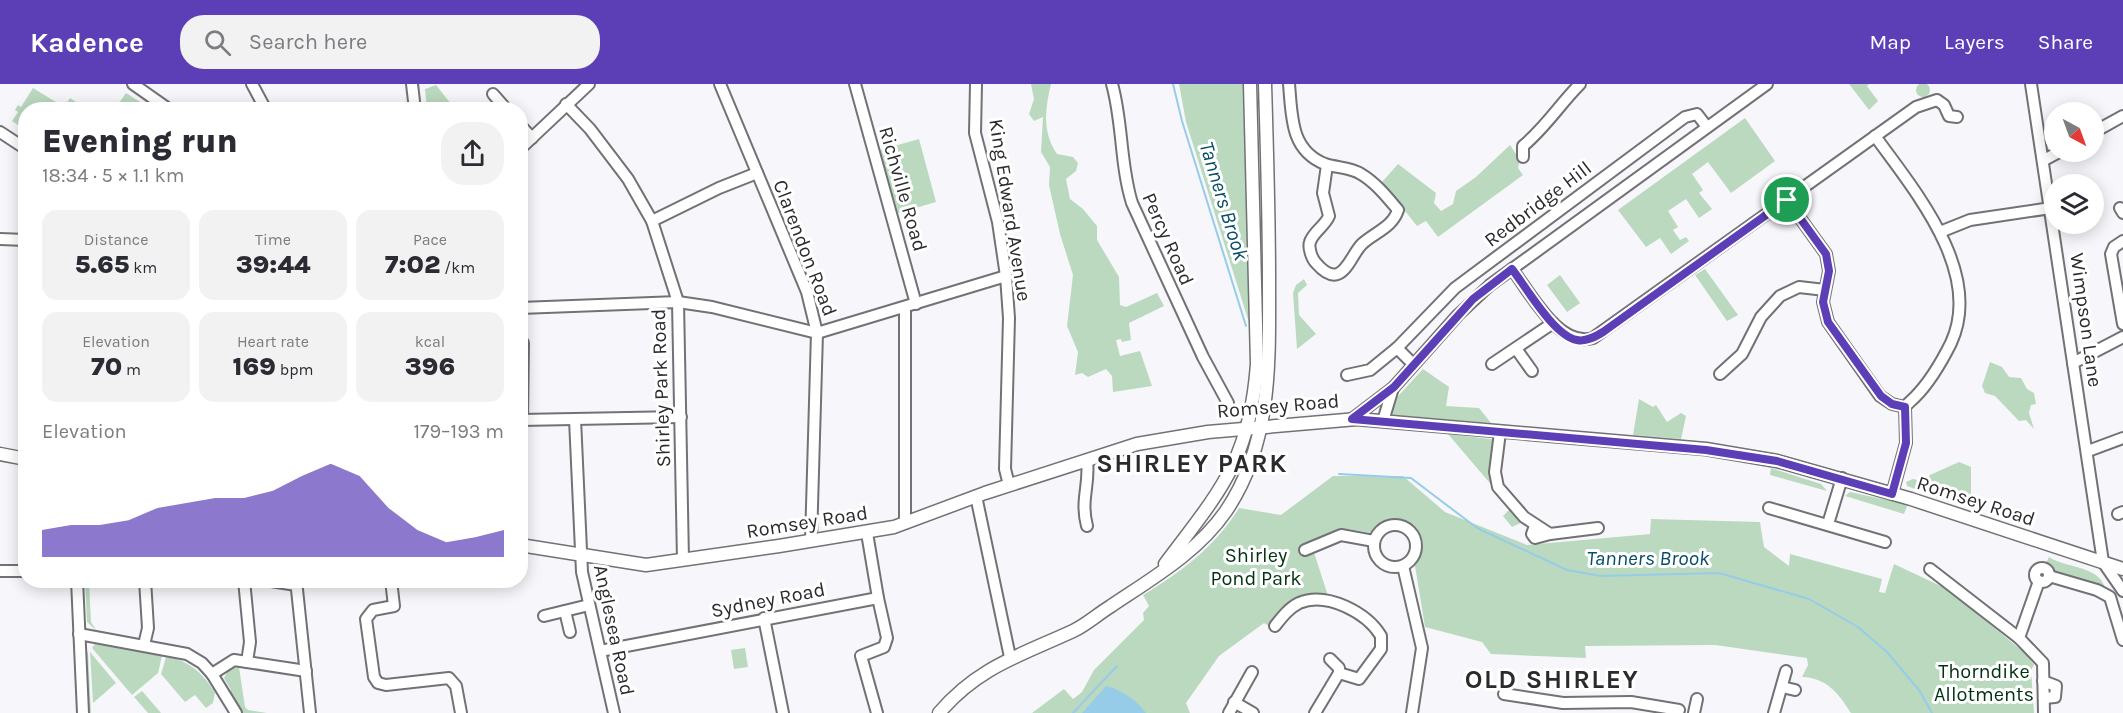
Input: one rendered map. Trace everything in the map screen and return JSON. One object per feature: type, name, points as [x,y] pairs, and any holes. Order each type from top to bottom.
[{"type":"main road","points":[[1157,574],[1221,489],[1238,458],[1247,429],[1257,364],[1250,84]]},
{"type":"main road","points":[[939,713],[971,682],[1010,652],[1075,630],[1186,554],[1225,513],[1245,476],[1262,427],[1269,353],[1269,214],[1265,84]]},
{"type":"main road","name":"Romsey Road","points":[[528,546],[633,564],[683,560],[811,541],[905,523],[1009,485],[1087,460],[1165,439],[1352,419],[1706,450],[1777,461],[1842,478],[2123,569]]},
{"type":"main road","points":[[0,454],[18,457]]},
{"type":"street","points":[[133,84],[159,102]]},
{"type":"street","points":[[252,84],[262,102]]},
{"type":"street","points":[[412,84],[415,102]]},
{"type":"street","points":[[528,142],[589,84]]},
{"type":"street","name":"Clarendon Road","points":[[720,84],[807,292],[817,333],[811,541]]},
{"type":"street","name":"Richville Road","points":[[855,84],[916,304]]},
{"type":"street","name":"King Edward Avenue","points":[[976,84],[975,133],[998,222],[1006,276],[1009,318],[1005,469],[1009,485]]},
{"type":"street","name":"Percy Road","points":[[1112,84],[1120,120],[1126,183],[1132,204],[1203,357],[1229,398]]},
{"type":"street","points":[[1289,84],[1297,139],[1310,155],[1327,165],[1361,174],[1379,188],[1398,210],[1388,226],[1364,243],[1348,267],[1336,274],[1319,266],[1312,257],[1309,247],[1312,237],[1329,216],[1323,193],[1327,165]]},
{"type":"street","points":[[1523,157],[1523,146],[1540,132],[1558,106],[1580,84]]},
{"type":"street","name":"Wimpson Lane","points":[[2031,84],[2044,160]]},
{"type":"street","name":"Redbridge Hill","points":[[1352,419],[1394,387],[1473,299],[1707,128],[1762,85]]},
{"type":"street","points":[[493,94],[500,102]]},
{"type":"street","points":[[1512,269],[1553,322],[1571,339],[1582,341],[1598,336],[1916,107],[1940,101],[1949,116],[1957,117]]},
{"type":"street","name":"Shirley Park Road","points":[[566,104],[590,129],[628,179],[652,222],[678,302],[683,560]]},
{"type":"street","name":"Redbridge Hill","points":[[1347,375],[1358,375],[1370,370],[1397,348],[1455,288],[1685,117],[1697,114],[1707,128]]},
{"type":"street","points":[[2104,126],[2123,116]]},
{"type":"street","points":[[0,132],[18,144]]},
{"type":"street","points":[[528,134],[532,138]]},
{"type":"street","points":[[1875,136],[1927,208],[1940,232],[1957,286],[1957,325],[1943,356],[1917,395],[1905,407],[1906,443],[1892,494]]},
{"type":"street","points":[[652,222],[719,188],[757,172]]},
{"type":"street","points":[[1787,200],[1826,254],[1829,271],[1823,308],[1831,328],[1881,396],[1892,404],[1905,407]]},
{"type":"street","points":[[1940,232],[1970,220],[2044,209]]},
{"type":"street","name":"Wimpson Lane","points":[[2055,234],[2103,562]]},
{"type":"street","points":[[0,239],[18,240]]},
{"type":"street","points":[[2123,241],[2114,247],[2111,254],[2123,324]]},
{"type":"street","points":[[528,308],[678,302],[712,307],[817,333],[1006,276]]},
{"type":"street","points":[[1720,374],[1742,354],[1761,317],[1780,296],[1799,287],[1825,290]]},
{"type":"street","points":[[905,308],[905,523]]},
{"type":"street","points":[[1492,364],[1517,350],[1553,322]]},
{"type":"street","points":[[2073,363],[2123,337]]},
{"type":"street","points":[[1397,348],[1413,364]]},
{"type":"street","points":[[1517,350],[1532,371]]},
{"type":"street","name":"Redbridge Hill","points":[[1383,421],[1394,387]]},
{"type":"street","points":[[528,420],[681,417]]},
{"type":"street","name":"Anglesea Road","points":[[575,420],[580,555],[614,713]]},
{"type":"street","points":[[1500,432],[1495,472],[1498,488],[1535,526],[1550,534],[1598,528]]},
{"type":"street","points":[[2088,451],[2123,438]]},
{"type":"street","points":[[1087,460],[1089,479],[1082,506],[1087,526]]},
{"type":"street","points":[[1828,524],[1842,478]]},
{"type":"street","points":[[976,496],[1010,652]]},
{"type":"street","points":[[1769,508],[1885,542]]},
{"type":"street","points":[[1402,525],[1409,529],[1416,539],[1416,551],[1409,562],[1403,566],[1391,567],[1380,561],[1376,555],[1374,541],[1385,527],[1402,525]]},
{"type":"street","points":[[867,532],[887,638],[884,647],[861,656],[877,713]]},
{"type":"street","points":[[1305,550],[1341,535],[1374,541]]},
{"type":"street","points":[[2103,562],[2123,591]]},
{"type":"street","points":[[1403,566],[1421,641],[1421,665],[1412,713]]},
{"type":"street","points":[[1930,569],[2019,638],[2043,663],[2043,681],[2056,686],[2055,697],[2044,698],[2044,713]]},
{"type":"street","points":[[0,571],[18,571]]},
{"type":"street","points":[[2019,638],[2044,578],[2106,594],[2112,601],[2123,640]]},
{"type":"street","points":[[77,588],[83,713]]},
{"type":"street","points":[[144,645],[148,628],[146,588]]},
{"type":"street","points":[[245,588],[250,642],[247,662]]},
{"type":"street","points":[[297,588],[310,713]]},
{"type":"street","points":[[392,588],[394,606],[373,610],[366,620],[372,672],[376,681],[386,685],[446,677],[456,686],[461,713]]},
{"type":"street","name":"Sydney Road","points":[[600,651],[878,597]]},
{"type":"street","points":[[1275,626],[1289,610],[1300,603],[1317,599],[1340,605],[1370,621],[1381,636],[1381,649],[1359,679],[1339,673]]},
{"type":"street","points":[[544,616],[590,605]]},
{"type":"street","points":[[565,611],[570,632]]},
{"type":"street","points":[[764,618],[783,713]]},
{"type":"street","points":[[80,634],[187,654],[202,663],[212,674],[236,713]]},
{"type":"street","points":[[1315,713],[1339,673],[1339,668],[1330,659]]},
{"type":"street","points":[[212,674],[227,663],[247,662],[306,671]]},
{"type":"street","points":[[1774,713],[1786,671]]},
{"type":"street","points":[[1229,713],[1252,672]]},
{"type":"street","points":[[1782,687],[1795,690]]},
{"type":"street","points":[[1504,694],[1563,703],[1679,710]]},
{"type":"street","points":[[1694,713],[1697,699]]},
{"type":"street","points":[[1234,702],[1253,713]]},
{"type":"green space","points":[[1920,83],[1926,83],[1930,90],[1926,97],[1920,97],[1916,93],[1916,87]]},
{"type":"green space","points":[[1031,84],[1051,84],[1046,111],[1049,137],[1057,154],[1073,157],[1078,163],[1076,171],[1066,179],[1070,199],[1083,209],[1097,226],[1097,240],[1119,277],[1120,305],[1126,307],[1157,293],[1164,306],[1129,323],[1131,340],[1122,342],[1121,339],[1116,340],[1120,356],[1140,351],[1152,386],[1113,392],[1112,376],[1106,369],[1088,377],[1082,373],[1075,375],[1078,352],[1067,326],[1073,275],[1060,234],[1049,185],[1050,167],[1041,152],[1043,117],[1034,121],[1029,114],[1034,99]]},
{"type":"green space","points":[[1179,84],[1245,84],[1251,329],[1186,122]]},
{"type":"green space","points":[[1849,84],[1869,84],[1867,86],[1878,101],[1869,110]]},
{"type":"green space","points":[[436,85],[449,102],[426,102],[425,89]]},
{"type":"green space","points":[[33,88],[56,102],[24,102]]},
{"type":"green space","points":[[126,93],[140,102],[120,102]]},
{"type":"green space","points":[[18,112],[18,125],[12,121]]},
{"type":"green space","points":[[1745,118],[1775,161],[1731,193],[1708,162],[1692,174],[1703,190],[1699,193],[1712,209],[1699,218],[1686,199],[1668,211],[1678,227],[1673,230],[1680,240],[1686,237],[1689,241],[1671,254],[1660,238],[1646,247],[1618,210]]},
{"type":"green space","points":[[919,139],[936,202],[898,213],[880,150]]},
{"type":"green space","points":[[1510,145],[1520,160],[1518,168],[1523,175],[1438,237],[1426,221],[1417,226],[1382,182],[1398,164],[1436,193],[1434,203],[1441,211],[1453,204],[1456,191],[1476,177]]},
{"type":"green space","points":[[1705,269],[1738,315],[1727,321],[1695,275]]},
{"type":"green space","points":[[1560,275],[1580,303],[1567,312],[1547,285]]},
{"type":"green space","points":[[1304,279],[1307,285],[1298,293],[1299,315],[1316,334],[1297,349],[1293,293],[1296,285]]},
{"type":"green space","points":[[1990,362],[2002,367],[2009,377],[2021,378],[2027,389],[2034,393],[2036,404],[2031,405],[2029,413],[2034,429],[2026,420],[2019,421],[1995,396],[1985,393],[1982,386]]},
{"type":"green space","points":[[1423,369],[1449,387],[1446,406],[1479,408],[1491,423],[1393,415],[1390,405]]},
{"type":"green space","points":[[1639,399],[1653,407],[1656,405],[1667,422],[1681,413],[1686,416],[1681,439],[1633,435]]},
{"type":"green space","points":[[1448,434],[1499,440],[1498,487],[1527,520],[1512,527],[1503,516],[1511,508]]},
{"type":"green space","points":[[1959,462],[1971,467],[1971,498],[1957,502],[1948,501],[1907,486],[1906,482],[1913,479],[1926,482],[1930,475]]},
{"type":"green space","points":[[1771,468],[1821,484],[1827,491],[1770,475]]},
{"type":"green space","points":[[1333,476],[1403,476],[1445,512],[1527,545],[1650,534],[1651,519],[1760,522],[1764,547],[1789,566],[1790,554],[1882,579],[1879,592],[1885,593],[1894,564],[1947,589],[2026,654],[2034,665],[2031,670],[2034,713],[1851,713],[1831,688],[1818,680],[1802,677],[1808,665],[1807,658],[1715,645],[1585,646],[1586,658],[1491,654],[1482,642],[1425,627],[1415,566],[1419,547],[1417,534],[1403,523],[1392,523],[1373,533],[1348,529],[1311,543],[1329,599],[1317,597],[1271,627],[1264,623],[1219,656],[1186,703],[1190,713],[1032,713],[1064,689],[1073,699],[1082,692],[1094,670],[1144,620],[1143,613],[1149,606],[1143,595],[1196,558],[1219,535],[1239,508],[1281,515]]},
{"type":"green space","points":[[1850,492],[1907,506],[1904,514],[1845,496]]},
{"type":"green space","points":[[2049,557],[2088,571],[2101,580],[2105,587],[2053,572],[2046,563]]},
{"type":"green space","points":[[85,588],[89,588],[91,622],[96,630],[128,637],[98,632],[87,622]]},
{"type":"green space","points":[[95,644],[162,656],[158,673],[132,695],[92,648]]},
{"type":"green space","points":[[745,648],[748,667],[734,669],[731,650]]},
{"type":"green space","points":[[86,652],[88,652],[91,713],[88,713]]},
{"type":"green space","points":[[90,652],[116,683],[93,703]]},
{"type":"green space","points":[[166,657],[188,664],[206,679],[215,693],[213,703],[206,708],[195,695],[185,702],[161,674]]},
{"type":"green space","points":[[239,667],[245,707],[248,710],[267,713],[242,713],[228,692],[231,690],[224,678],[229,669]]},
{"type":"green space","points":[[142,691],[161,713],[148,713],[134,697]]},
{"type":"water","points":[[1106,686],[1128,696],[1146,713],[1082,713]]},
{"type":"waterway","name":"Tanners Brook","points":[[1173,84],[1182,121],[1246,326]]},
{"type":"waterway","name":"Tanners Brook","points":[[1339,474],[1411,478],[1477,528],[1567,570],[1601,576],[1719,573],[1809,599],[1858,627],[1887,652],[1919,690],[1932,713]]},
{"type":"waterway","points":[[1073,713],[1117,666]]},
{"type":"district","name":"SHIRLEY PARK","points":[[1192,463]]},
{"type":"district","name":"OLD SHIRLEY","points":[[1552,679]]},
{"type":"route","points":[[1787,200],[1826,254],[1829,271],[1823,308],[1831,328],[1883,399],[1905,407],[1906,443],[1892,494],[1777,461],[1706,450],[1615,440],[1352,419],[1394,387],[1473,299],[1512,269],[1559,331],[1571,339],[1587,340],[1603,332],[1787,200]]},
{"type":"park label","name":"Shirley Pond Park","points":[[1256,566]]},
{"type":"park label","name":"Thorndike Allotments","points":[[1984,682]]}]
